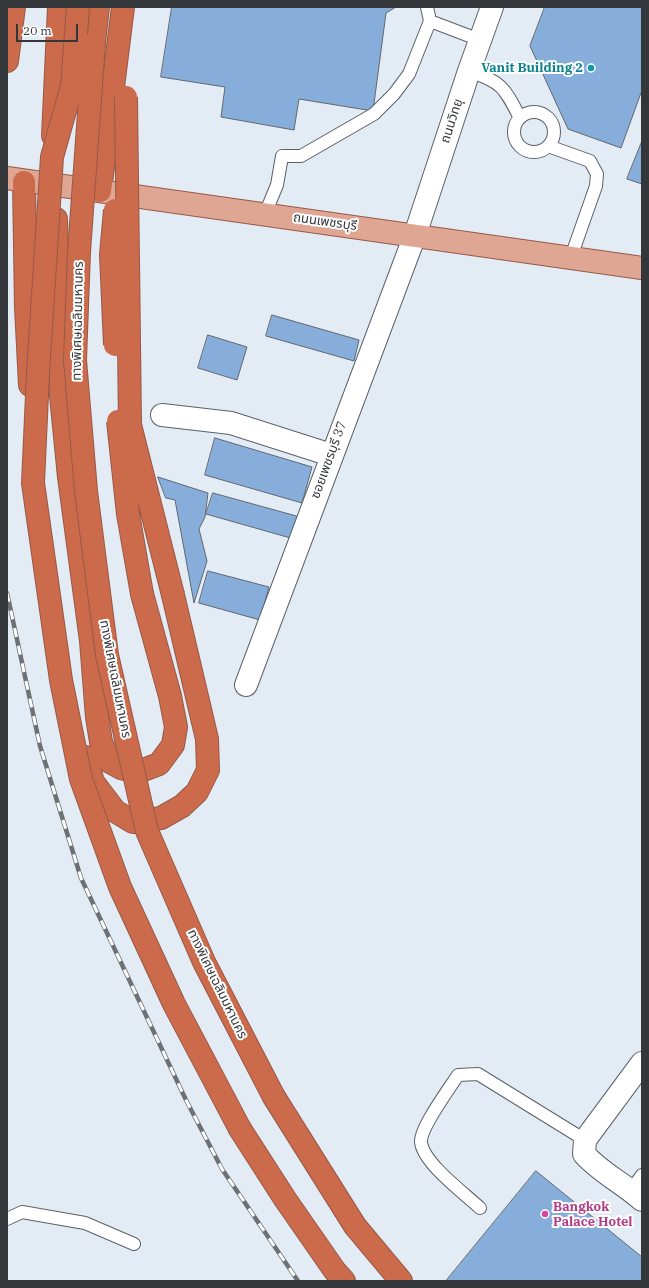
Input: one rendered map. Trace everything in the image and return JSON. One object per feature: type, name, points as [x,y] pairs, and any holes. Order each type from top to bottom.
[{"type":"highway","points":[[7,61],[14,7]]},
{"type":"highway","points":[[59,7],[33,483],[61,680],[81,779],[120,887],[174,1004],[240,1129],[285,1199],[335,1271],[344,1281]]},
{"type":"highway","points":[[52,157],[72,86],[78,7]]},
{"type":"highway","name":"ทางพิเศษเฉลิมมหานคร","points":[[98,7],[79,252],[76,360],[86,492],[107,655],[147,831],[204,962],[274,1097],[356,1226],[401,1281]]},
{"type":"highway","points":[[100,191],[123,7]]},
{"type":"highway","points":[[56,186],[61,396],[65,442],[91,641],[97,717],[101,742],[110,762],[121,768],[138,772],[159,764],[173,745],[176,728],[170,696],[142,594],[128,514],[118,423],[111,255],[136,7]]},
{"type":"highway","points":[[15,180],[26,308],[32,422],[58,612],[70,679],[93,782],[115,811],[133,822],[161,818],[182,806],[197,792],[208,770],[207,739],[130,425],[126,97]]},
{"type":"main road","name":"ถนนเพชรบุรี","points":[[15,180],[642,268]]},
{"type":"street","name":"ถนนวิทยุ","points":[[415,235],[468,71],[492,7]]},
{"type":"street","name":"ซอยเพชรบุรี 37","points":[[246,685],[331,455],[415,235]]},
{"type":"street","points":[[162,415],[231,423],[331,455]]},
{"type":"street","points":[[638,1188],[596,1168],[584,1154],[585,1140],[642,1063]]},
{"type":"lane","points":[[264,214],[277,185],[282,156],[301,156],[374,114],[394,94],[409,74],[430,21],[427,7]]},
{"type":"lane","points":[[430,21],[480,40]]},
{"type":"lane","points":[[468,71],[489,78],[500,85],[508,94],[520,118]]},
{"type":"lane","points":[[532,112],[545,116],[553,127],[554,133],[548,146],[542,150],[534,152],[526,150],[520,146],[514,131],[520,118],[532,112]]},
{"type":"lane","points":[[548,146],[590,161],[597,174],[596,186],[571,257]]},
{"type":"lane","points":[[480,1208],[426,1158],[421,1142],[426,1125],[458,1075],[478,1074],[585,1140]]},
{"type":"lane","points":[[7,1219],[22,1212],[85,1223],[134,1244]]},
{"type":"building","points":[[172,7],[396,7],[386,13],[373,111],[299,99],[294,130],[221,117],[225,87],[161,77]]},
{"type":"building","name":"Vanit Building 2","points":[[545,7],[642,7],[642,90],[621,148],[568,129],[530,46]]},
{"type":"building","points":[[642,141],[642,184],[627,179]]},
{"type":"building","points":[[272,315],[359,340],[354,361],[266,336]]},
{"type":"building","points":[[208,335],[247,347],[237,380],[198,368]]},
{"type":"building","points":[[215,438],[312,467],[302,503],[205,475]]},
{"type":"building","points":[[158,477],[208,493],[205,517],[199,529],[207,561],[194,603],[175,500],[166,498]]},
{"type":"building","points":[[213,493],[300,517],[294,539],[206,514]]},
{"type":"building","points":[[208,571],[269,587],[260,620],[199,603]]},
{"type":"building","name":"Bangkok Palace Hotel","points":[[536,1171],[642,1257],[642,1281],[446,1281]]},
{"type":"railway","points":[[7,593],[40,746],[81,878],[186,1100],[222,1169],[298,1281]]},
{"type":"place","name":"Vanit Building 2","points":[[591,68]]},
{"type":"place","name":"Bangkok Palace Hotel","points":[[545,1214]]}]
